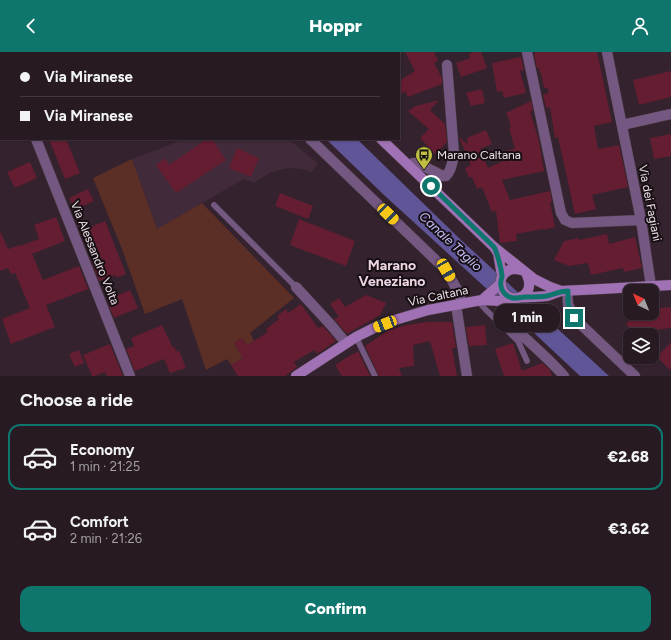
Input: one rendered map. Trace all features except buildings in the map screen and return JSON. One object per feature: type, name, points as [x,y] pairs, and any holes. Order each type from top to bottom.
[{"type":"main road","name":"Via Caltana","points":[[382,140],[494,247],[524,272],[550,287],[564,291]]},
{"type":"main road","points":[[494,247],[498,254],[502,278],[502,290],[505,295],[523,296],[530,286],[530,280],[524,272],[515,268],[510,269],[502,278]]},
{"type":"main road","name":"Via Caltana","points":[[480,300],[502,278]]},
{"type":"main road","name":"Via Caltana","points":[[659,286],[671,285]]},
{"type":"main road","name":"Via Caltana","points":[[296,376],[346,343],[374,328],[428,310],[480,300],[500,301],[523,296],[547,296],[564,291],[623,288]]},
{"type":"street","points":[[527,52],[561,213],[565,220],[572,223],[641,220]]},
{"type":"street","name":"Via dei Fagiani","points":[[606,52],[641,220],[651,284]]},
{"type":"street","points":[[410,166],[413,163],[417,163],[443,176],[446,176],[450,172],[454,154],[447,65]]},
{"type":"street","points":[[622,125],[671,114]]},
{"type":"street","name":"Via Alessandro Volta","points":[[36,140],[130,376]]},
{"type":"street","points":[[311,140],[446,270],[459,293],[467,376]]},
{"type":"street","points":[[296,287],[332,325],[346,343]]},
{"type":"street","points":[[564,291],[574,318],[635,376]]},
{"type":"street","points":[[523,296],[505,308],[504,313],[506,321],[564,376]]},
{"type":"lane","points":[[214,205],[296,287]]},
{"type":"lane","points":[[480,300],[486,310],[518,340],[527,360]]},
{"type":"lane","points":[[356,337],[375,376]]},
{"type":"shaded area","points":[[182,140],[290,140],[318,164],[311,172],[302,169],[290,168],[271,172],[254,183],[244,179],[157,229],[132,159]]},
{"type":"shaded area","points":[[132,159],[157,229],[202,203],[294,298],[250,333],[254,341],[247,345],[242,338],[234,343],[243,358],[231,365],[227,359],[206,370],[182,299],[145,314],[122,249],[93,178]]},
{"type":"water","name":"Canale Taglio","points":[[327,140],[358,140],[461,240],[609,376],[580,376],[384,195]]},
{"type":"place","name":"Marano Caltana","points":[[424,170]]},
{"type":"district","name":"Marano Veneziano","points":[[392,274]]},
{"type":"route","points":[[431,186],[494,247],[498,254],[502,276],[500,284],[505,295],[511,298],[534,297],[547,296],[561,291],[568,291],[568,307],[574,318]]}]
